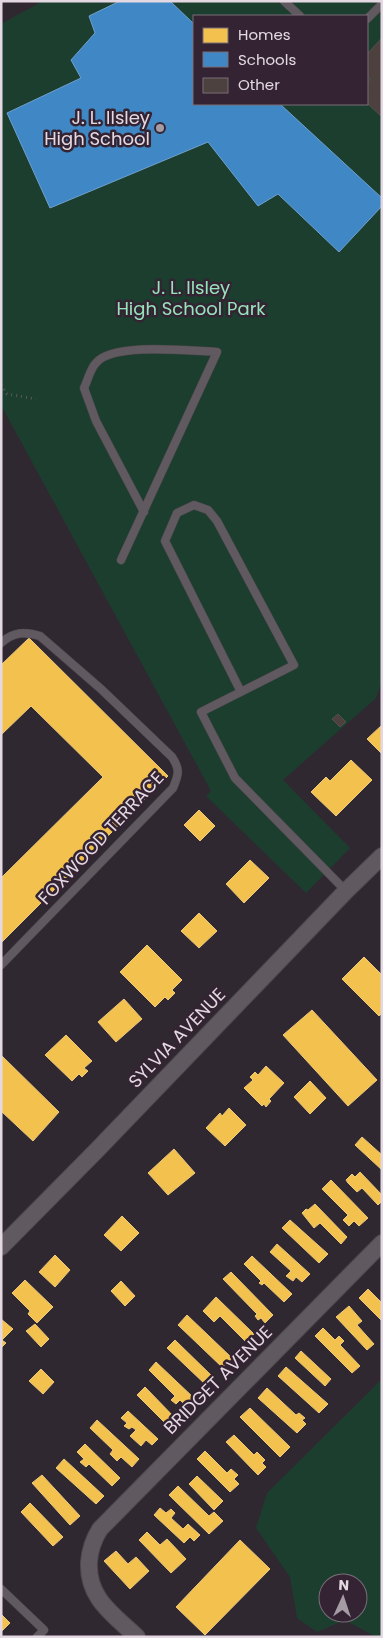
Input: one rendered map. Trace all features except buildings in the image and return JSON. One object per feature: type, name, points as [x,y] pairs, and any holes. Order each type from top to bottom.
[{"type":"street","name":"SYLVIA AVENUE","points":[[1,1247],[382,856]]},
{"type":"street","name":"BRIDGET AVENUE","points":[[137,1637],[101,1603],[94,1592],[89,1575],[90,1551],[95,1537],[104,1525],[382,1243]]},
{"type":"lane","points":[[284,1],[299,15]]},
{"type":"lane","points":[[368,18],[382,4]]},
{"type":"lane","points":[[121,560],[144,512],[217,352],[141,349],[108,354],[96,363],[84,388],[96,421],[144,512]]},
{"type":"lane","points":[[241,692],[164,541],[177,513],[194,505],[208,510],[217,521],[294,665],[241,692],[201,712],[235,778],[346,891]]},
{"type":"lane","name":"FOXWOOD TERRACE","points":[[1,643],[14,634],[22,632],[40,636],[101,689],[172,757],[178,766],[178,773],[173,788],[1,965]]},
{"type":"lane","points":[[1,1589],[44,1630],[37,1637]]},
{"type":"path","points":[[1,385],[7,394],[36,399]]},
{"type":"green space","name":"J. L. Ilsley High School Park","points":[[43,1],[382,1],[382,681],[376,698],[283,780],[350,848],[306,893],[206,796],[211,791],[1,405],[1,24]]},
{"type":"green space","points":[[382,1379],[382,1637],[376,1637],[350,1623],[368,1623],[368,1573],[318,1573],[318,1623],[338,1623],[317,1632],[297,1618],[290,1577],[256,1528],[267,1493]]},
{"type":"place","name":"J. L. Ilsley High School","points":[[160,128]]}]
